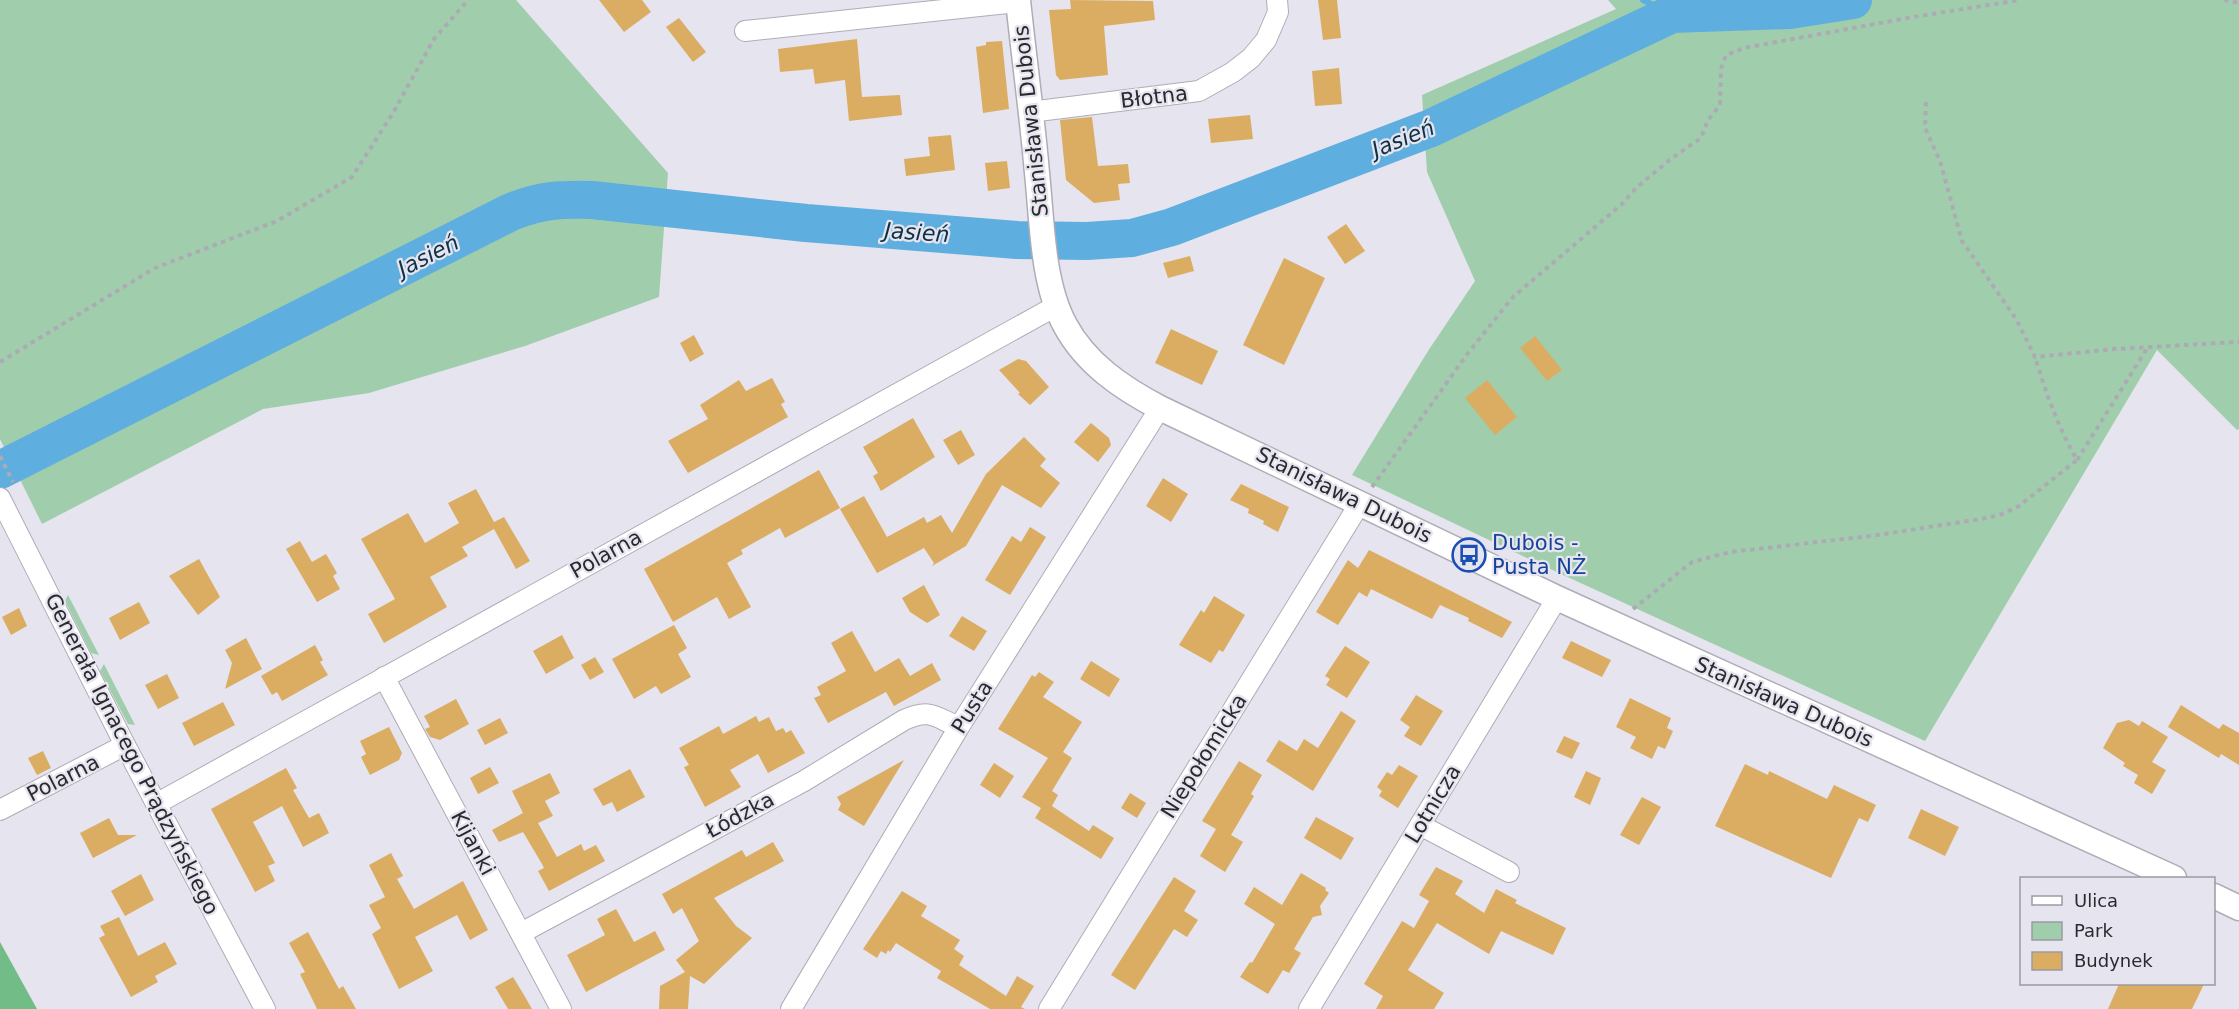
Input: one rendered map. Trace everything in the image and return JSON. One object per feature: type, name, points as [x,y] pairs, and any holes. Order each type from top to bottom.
[{"type":"street","name":"Stanisława Dubois","points":[[1018,1],[1047,262],[1056,306],[1064,325],[1087,357],[1119,384],[1160,408],[1557,598],[2170,877]]},
{"type":"street","points":[[744,31],[1018,1]]},
{"type":"street","name":"Błotna","points":[[1030,112],[1199,92],[1233,72],[1251,58],[1266,40],[1277,6]]},
{"type":"street","name":"Polarna","points":[[156,804],[1056,306]]},
{"type":"street","name":"Pusta","points":[[791,1009],[959,727],[1160,408]]},
{"type":"street","name":"Generała Ignacego Prądzyńskiego","points":[[0,498],[125,745],[266,1009]]},
{"type":"street","name":"Niepołomicka","points":[[1049,1009],[1360,503]]},
{"type":"street","name":"Lotnicza","points":[[1309,1009],[1557,598]]},
{"type":"street","name":"Kijanki","points":[[384,677],[561,1009]]},
{"type":"street","name":"Łódzka","points":[[521,933],[804,781],[904,720],[919,713],[926,713],[959,727]]},
{"type":"street","name":"Polarna","points":[[0,810],[125,745]]},
{"type":"street","points":[[1420,825],[1509,872]]},
{"type":"street","points":[[2215,896],[2239,908]]},
{"type":"path","points":[[0,362],[155,268],[277,220],[352,177],[393,113],[434,39],[468,0]]},
{"type":"path","points":[[1360,503],[1468,353],[1513,297],[1622,204],[1636,188],[1672,158],[1701,138],[1708,120],[1720,105],[1721,69],[1726,56],[1744,48],[2020,0]]},
{"type":"path","points":[[2224,0],[2239,3]]},
{"type":"path","points":[[1926,102],[1926,128],[1940,161],[1962,241],[2016,319],[2035,357],[2050,405],[2064,438],[2077,460]]},
{"type":"path","points":[[2035,357],[2239,342]]},
{"type":"path","points":[[1634,609],[1692,562],[1730,552],[1870,536],[1987,518],[2019,506],[2077,460],[2148,347]]},
{"type":"green space","points":[[0,0],[516,0],[668,173],[659,297],[525,346],[369,393],[263,409],[42,524],[0,439]]},
{"type":"green space","points":[[1608,0],[2239,0],[2239,429],[2237,430],[2157,350],[1925,741],[1352,475],[1428,351],[1475,281],[1427,172],[1422,95],[1616,9]]},
{"type":"green space","points":[[68,595],[99,655],[91,653],[65,601]]},
{"type":"green space","points":[[104,664],[135,725],[128,724],[100,671]]},
{"type":"green space","points":[[0,942],[37,1009],[0,1009]]},
{"type":"building","points":[[599,0],[642,0],[651,12],[624,32]]},
{"type":"building","points":[[1070,0],[1153,1],[1155,20],[1104,26],[1108,75],[1060,80],[1056,75],[1049,10],[1071,9]]},
{"type":"building","points":[[1318,0],[1337,0],[1341,38],[1323,40]]},
{"type":"building","points":[[679,18],[706,52],[693,62],[666,27]]},
{"type":"building","points":[[857,39],[862,97],[900,95],[902,115],[849,121],[845,80],[815,84],[813,69],[780,72],[778,49]]},
{"type":"building","points":[[1002,41],[1009,109],[983,113],[976,47],[986,45],[986,42]]},
{"type":"building","points":[[1339,68],[1342,104],[1315,106],[1312,71]]},
{"type":"building","points":[[1250,115],[1253,139],[1211,143],[1208,119]]},
{"type":"building","points":[[1092,117],[1098,166],[1128,164],[1130,183],[1118,184],[1120,200],[1094,203],[1066,180],[1060,120]]},
{"type":"building","points":[[951,135],[955,170],[906,176],[904,159],[930,156],[928,137]]},
{"type":"building","points":[[1007,161],[1010,188],[988,191],[985,163]]},
{"type":"building","points":[[1346,224],[1365,251],[1345,264],[1327,237]]},
{"type":"building","points":[[1190,256],[1194,271],[1168,278],[1163,263]]},
{"type":"building","points":[[1284,258],[1325,278],[1284,365],[1243,345]]},
{"type":"building","points":[[1171,329],[1218,351],[1202,385],[1155,363]]},
{"type":"building","points":[[694,335],[704,354],[690,362],[680,343]]},
{"type":"building","points":[[1535,336],[1562,370],[1547,381],[1520,348]]},
{"type":"building","points":[[1018,359],[1026,361],[1049,387],[1030,405],[999,370]]},
{"type":"building","points":[[772,378],[785,402],[781,404],[788,417],[688,473],[668,441],[708,419],[700,405],[739,380],[746,391]]},
{"type":"building","points":[[1487,380],[1517,417],[1495,435],[1465,398]]},
{"type":"building","points":[[913,418],[935,457],[881,491],[873,476],[878,473],[863,447]]},
{"type":"building","points":[[1091,423],[1109,438],[1111,445],[1098,462],[1074,442]]},
{"type":"building","points":[[961,430],[975,455],[958,465],[943,440]]},
{"type":"building","points":[[1024,437],[1046,459],[1040,466],[1060,483],[1041,508],[1002,485],[966,546],[932,566],[934,563],[924,548],[877,573],[840,509],[864,496],[887,537],[924,517],[927,523],[941,515],[952,533],[986,474]]},
{"type":"building","points":[[819,470],[840,508],[785,538],[780,528],[741,550],[743,554],[727,563],[751,607],[729,619],[717,597],[673,622],[644,569]]},
{"type":"building","points":[[1163,478],[1188,494],[1171,522],[1146,506]]},
{"type":"building","points":[[1241,484],[1289,507],[1278,532],[1263,524],[1264,521],[1248,513],[1249,509],[1230,500]]},
{"type":"building","points":[[476,489],[494,522],[504,517],[530,561],[516,569],[494,529],[462,547],[468,556],[430,577],[447,607],[384,643],[368,614],[395,599],[361,539],[408,513],[425,543],[459,523],[448,503]]},
{"type":"building","points":[[1030,527],[1046,537],[1010,595],[985,580],[1012,536],[1021,542]]},
{"type":"building","points":[[300,541],[312,562],[326,554],[337,573],[333,576],[340,589],[317,602],[286,549]]},
{"type":"building","points":[[1369,550],[1512,622],[1502,638],[1468,621],[1469,618],[1440,605],[1432,619],[1371,589],[1367,597],[1359,592],[1338,625],[1316,612],[1348,560],[1358,568]]},
{"type":"building","points":[[199,559],[220,597],[198,615],[169,576]]},
{"type":"building","points":[[924,585],[940,615],[927,623],[910,612],[902,598]]},
{"type":"building","points":[[1214,596],[1245,615],[1223,652],[1219,650],[1211,663],[1179,645],[1201,610],[1204,613]]},
{"type":"building","points":[[139,602],[150,623],[120,640],[109,618]]},
{"type":"building","points":[[19,608],[27,626],[11,635],[2,617]]},
{"type":"building","points":[[962,616],[987,631],[974,651],[949,636]]},
{"type":"building","points":[[674,625],[687,648],[678,654],[691,677],[661,694],[656,686],[634,699],[612,659]]},
{"type":"building","points":[[852,631],[875,672],[899,658],[910,676],[932,663],[941,680],[894,706],[886,692],[828,723],[814,698],[821,695],[817,687],[846,671],[831,643]]},
{"type":"building","points":[[562,635],[574,658],[546,674],[533,651]]},
{"type":"building","points":[[246,638],[262,669],[225,689],[232,663],[225,650]]},
{"type":"building","points":[[1571,641],[1611,660],[1602,677],[1562,658]]},
{"type":"building","points":[[315,645],[323,660],[320,662],[328,675],[282,701],[277,692],[272,695],[261,676]]},
{"type":"building","points":[[1345,646],[1370,662],[1347,698],[1326,685],[1330,679],[1325,676]]},
{"type":"building","points":[[595,657],[604,672],[590,680],[581,665]]},
{"type":"building","points":[[1091,661],[1120,679],[1109,697],[1080,679]]},
{"type":"building","points":[[1039,672],[1054,682],[1043,697],[1082,722],[1063,752],[1072,758],[1052,791],[1058,795],[1052,806],[1089,831],[1093,825],[1114,838],[1101,859],[1035,818],[1041,808],[1022,797],[1048,758],[998,729],[1032,675],[1035,677]]},
{"type":"building","points":[[167,674],[179,698],[158,709],[145,685]]},
{"type":"building","points":[[1416,695],[1443,711],[1421,746],[1404,736],[1410,727],[1400,720]]},
{"type":"building","points":[[1630,698],[1671,718],[1667,728],[1673,731],[1665,749],[1658,746],[1652,759],[1630,748],[1636,737],[1616,727]]},
{"type":"building","points":[[456,699],[469,724],[440,740],[430,737],[425,729],[430,727],[424,716]]},
{"type":"building","points":[[223,702],[235,725],[194,746],[182,723]]},
{"type":"building","points":[[2181,705],[2219,729],[2223,724],[2239,733],[2239,765],[2221,754],[2219,758],[2168,727]]},
{"type":"building","points":[[1341,711],[1356,721],[1313,791],[1266,761],[1279,740],[1297,751],[1304,739],[1318,748]]},
{"type":"building","points":[[756,716],[759,722],[769,717],[776,731],[783,728],[786,733],[791,730],[805,753],[768,773],[758,754],[730,770],[741,787],[705,807],[684,767],[689,765],[679,748],[719,726],[723,734]]},
{"type":"building","points":[[500,718],[508,733],[485,745],[477,730]]},
{"type":"building","points":[[2129,720],[2139,726],[2142,721],[2168,737],[2152,762],[2166,770],[2152,794],[2134,783],[2138,775],[2123,766],[2125,763],[2103,748],[2117,723]]},
{"type":"building","points":[[389,727],[402,753],[399,760],[370,775],[361,757],[366,754],[360,741]]},
{"type":"building","points":[[1564,736],[1580,743],[1572,759],[1556,752]]},
{"type":"building","points":[[43,751],[51,768],[37,775],[28,758]]},
{"type":"building","points":[[904,760],[864,826],[838,810],[841,804],[837,797]]},
{"type":"building","points":[[1239,761],[1262,775],[1251,794],[1254,796],[1231,835],[1243,842],[1225,872],[1200,856],[1216,829],[1202,821]]},
{"type":"building","points":[[994,763],[1014,776],[1000,798],[980,785]]},
{"type":"building","points":[[1745,764],[1768,775],[1769,771],[1827,799],[1834,785],[1876,805],[1868,822],[1859,818],[1831,878],[1715,826]]},
{"type":"building","points":[[1399,765],[1418,776],[1398,808],[1379,796],[1382,791],[1377,787],[1387,772],[1392,775]]},
{"type":"building","points":[[490,767],[499,783],[478,794],[470,778]]},
{"type":"building","points":[[286,768],[297,788],[293,790],[309,818],[319,813],[329,833],[303,847],[282,806],[253,822],[275,863],[268,866],[275,881],[255,892],[211,809]]},
{"type":"building","points":[[630,769],[645,797],[617,812],[612,802],[603,806],[593,789]]},
{"type":"building","points":[[1586,771],[1601,778],[1590,805],[1574,797]]},
{"type":"building","points":[[550,773],[560,793],[545,801],[553,816],[538,823],[557,857],[581,844],[584,851],[596,845],[605,861],[549,891],[538,871],[544,868],[523,832],[499,842],[492,830],[523,813],[512,791]]},
{"type":"building","points":[[1130,793],[1146,803],[1137,818],[1121,808]]},
{"type":"building","points":[[1642,797],[1661,807],[1639,845],[1620,835]]},
{"type":"building","points":[[1921,809],[1959,827],[1945,856],[1908,838]]},
{"type":"building","points":[[1316,817],[1354,838],[1341,860],[1304,838]]},
{"type":"building","points":[[109,818],[118,835],[137,835],[93,858],[80,833]]},
{"type":"building","points":[[773,842],[784,861],[714,898],[736,926],[752,938],[704,984],[690,976],[688,1009],[659,1009],[660,986],[685,972],[676,960],[699,941],[682,908],[673,914],[662,894],[742,850],[746,857]]},
{"type":"building","points":[[391,853],[403,876],[397,879],[414,909],[463,881],[488,930],[470,940],[457,915],[415,937],[433,971],[399,989],[372,934],[381,928],[369,905],[385,897],[369,865]]},
{"type":"building","points":[[1436,867],[1463,881],[1455,894],[1484,913],[1496,889],[1517,900],[1515,903],[1566,928],[1553,955],[1501,931],[1489,954],[1437,923],[1408,970],[1444,993],[1434,1009],[1376,1009],[1383,996],[1364,984],[1402,921],[1414,928],[1429,901],[1419,895]]},
{"type":"building","points":[[1301,873],[1326,888],[1325,890],[1329,893],[1320,906],[1322,915],[1313,917],[1294,949],[1301,953],[1289,973],[1283,970],[1268,994],[1240,977],[1250,962],[1252,963],[1275,924],[1244,904],[1254,887],[1282,905]]},
{"type":"building","points":[[141,874],[154,900],[125,916],[111,891]]},
{"type":"building","points":[[1174,877],[1196,891],[1184,911],[1198,920],[1187,937],[1174,929],[1135,990],[1111,975]]},
{"type":"building","points":[[902,891],[927,906],[921,916],[960,940],[954,949],[964,956],[959,965],[1006,996],[1017,976],[1034,986],[1021,1007],[1025,1009],[990,1009],[937,978],[941,971],[896,943],[890,952],[888,950],[886,954],[881,951],[877,958],[863,949]]},
{"type":"building","points":[[616,909],[634,942],[655,931],[665,950],[586,992],[567,955],[605,935],[597,919]]},
{"type":"building","points":[[119,917],[138,956],[165,942],[177,964],[155,976],[158,982],[131,997],[99,938],[105,935],[100,926]]},
{"type":"building","points":[[308,932],[339,989],[343,986],[356,1009],[317,1009],[300,974],[305,972],[289,943]]},
{"type":"building","points":[[513,977],[532,1009],[508,1009],[495,987]]},
{"type":"building","points":[[2119,985],[2204,985],[2192,1009],[2108,1009]]},
{"type":"waterway","points":[[1643,0],[1672,14]]},
{"type":"waterway","name":"Jasień","points":[[0,470],[511,212],[532,205],[560,200],[592,200],[806,223],[1017,240],[1087,241],[1132,238],[1172,227],[1431,128],[1672,14],[1790,10],[1853,0]]},
{"type":"place","name":"Dubois - Pusta NŻ","points":[[1469,555]]}]
